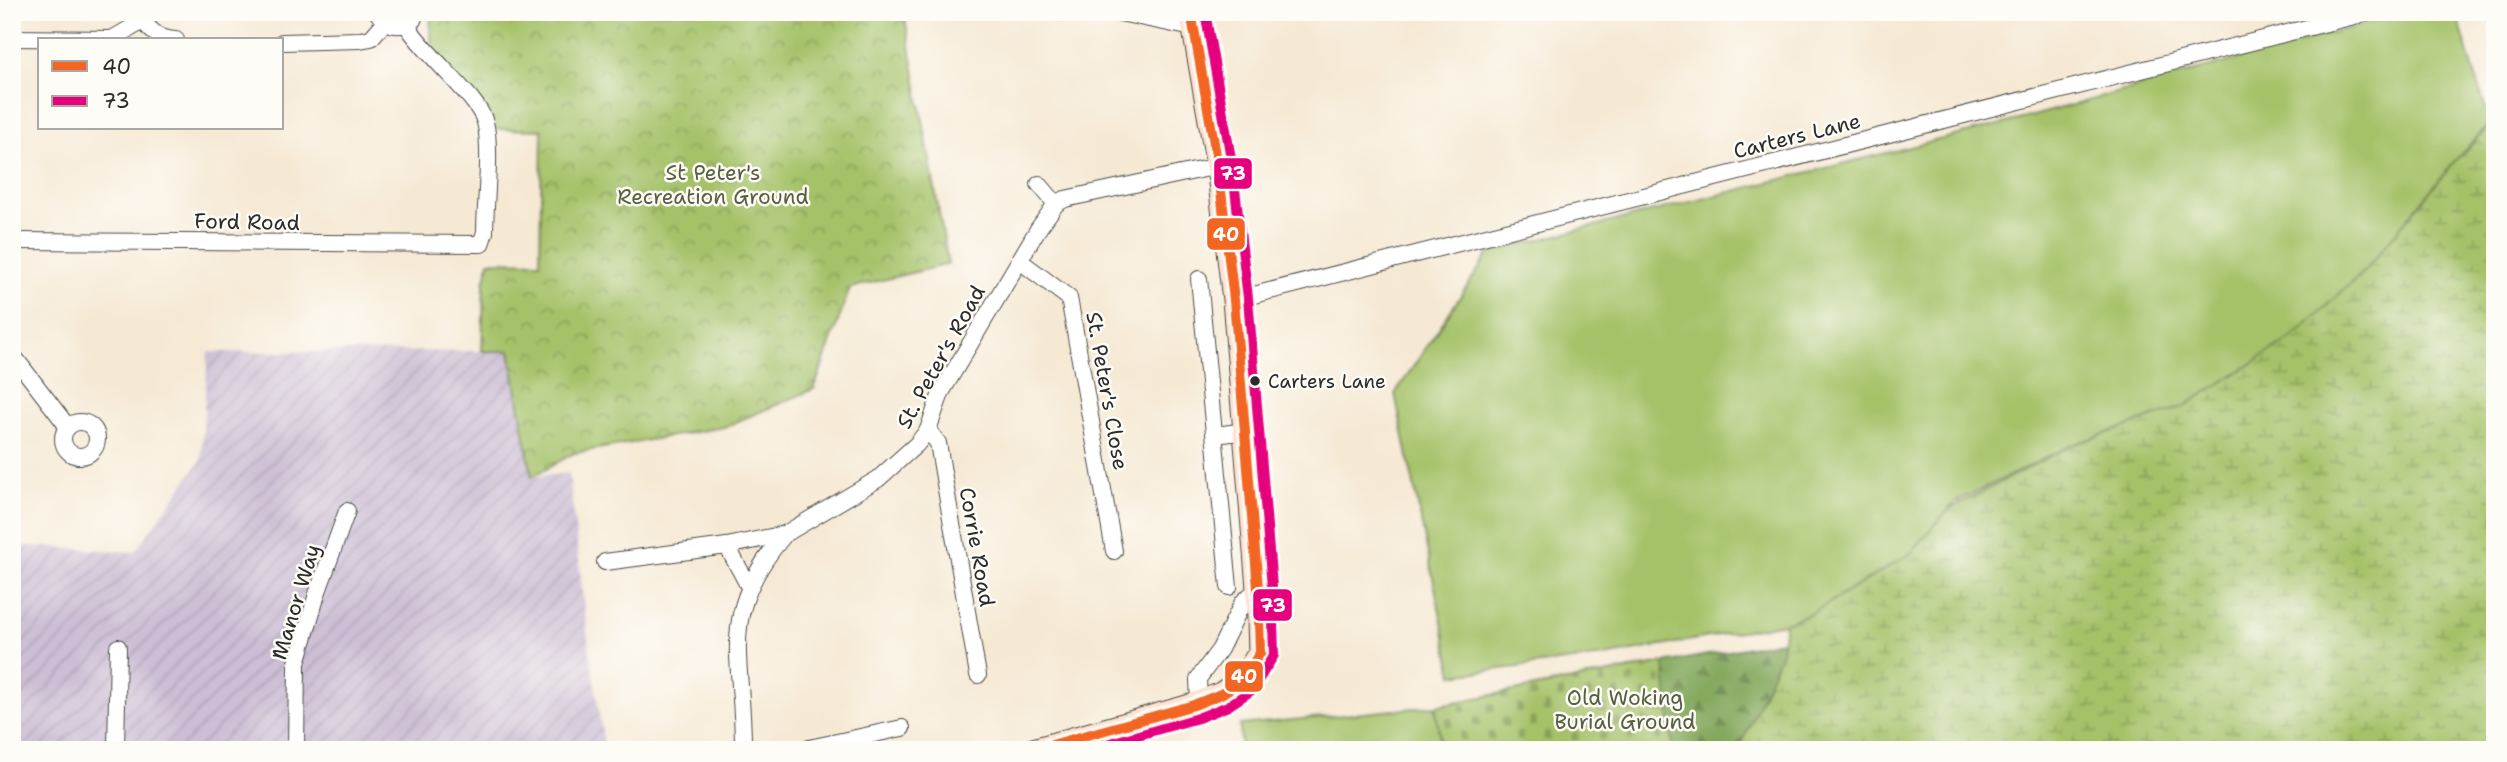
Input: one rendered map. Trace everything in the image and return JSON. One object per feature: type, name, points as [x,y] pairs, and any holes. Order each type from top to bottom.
[{"type":"main road","points":[[1033,750],[1221,694],[1242,680],[1260,653],[1247,431],[1234,300],[1218,166],[1192,20]]},
{"type":"street","points":[[1051,12],[1120,13],[1192,20]]},
{"type":"street","name":"Carters Lane","points":[[1234,300],[2370,12]]},
{"type":"street","points":[[113,38],[140,16],[162,38]]},
{"type":"street","points":[[284,42],[371,38],[381,17],[398,26],[411,18]]},
{"type":"street","name":"Ford Road","points":[[12,241],[481,244],[485,232],[485,121],[474,103],[427,55],[411,18]]},
{"type":"street","points":[[12,38],[38,38]]},
{"type":"street","points":[[1039,184],[1056,204],[1218,166]]},
{"type":"street","name":"St. Peter's Road","points":[[605,562],[727,546],[785,534],[878,479],[929,430],[941,393],[1056,204]]},
{"type":"street","name":"St. Peter's Close","points":[[1020,261],[1069,298],[1114,551]]},
{"type":"street","points":[[1199,279],[1229,587]]},
{"type":"street","points":[[12,354],[68,427]]},
{"type":"street","name":"Corrie Road","points":[[929,430],[938,443],[978,675]]},
{"type":"street","points":[[1215,435],[1247,431]]},
{"type":"street","name":"Manor Way","points":[[296,750],[298,663],[317,594],[347,511]]},
{"type":"street","name":"St. Peter's Road","points":[[743,750],[737,639],[748,585],[785,534]]},
{"type":"street","points":[[727,546],[748,585]]},
{"type":"street","points":[[1199,702],[1198,680],[1220,649],[1243,602],[1258,588]]},
{"type":"street","points":[[116,750],[118,647]]},
{"type":"street","points":[[800,750],[902,728]]},
{"type":"shaded area","points":[[510,351],[532,477],[569,473],[587,633],[605,750],[12,750],[12,545],[135,552],[201,460],[208,352]]},
{"type":"green space","name":"St Peter's Recreation Ground","points":[[430,12],[904,12],[948,264],[850,288],[814,389],[724,427],[574,453],[532,477],[510,351],[482,351],[484,284],[489,261],[540,262],[542,130],[491,129],[432,51]]},
{"type":"green space","points":[[2408,12],[2456,12],[2490,123],[2454,162],[2375,262],[2292,338],[2197,403],[2070,446],[1955,502],[1910,554],[1814,612],[1785,623],[1605,656],[1453,675],[1395,394],[1490,252],[2022,119]]},
{"type":"green space","points":[[2495,121],[2495,750],[1739,750],[1781,653],[1785,623],[1814,612],[1910,554],[1949,509],[2070,446],[2183,407],[2292,338],[2365,270],[2454,162]]},
{"type":"green space","name":"Old Woking Burial Ground","points":[[1787,640],[1739,750],[1442,750],[1435,706]]},
{"type":"green space","name":"Old Woking Burial Ground","points":[[1664,663],[1673,750],[1442,750],[1435,706]]},
{"type":"green space","points":[[1435,706],[1442,750],[1241,750],[1240,725]]},
{"type":"transit line","name":"40","points":[[1034,750],[1194,705],[1221,694],[1242,680],[1260,653],[1258,588],[1234,300],[1218,166],[1191,12]]},
{"type":"transit line","name":"73","points":[[1086,750],[1198,718],[1228,706],[1252,690],[1274,655],[1272,587],[1248,298],[1232,164],[1205,12]]},
{"type":"place","name":"Carters Lane","points":[[1255,381]]}]
